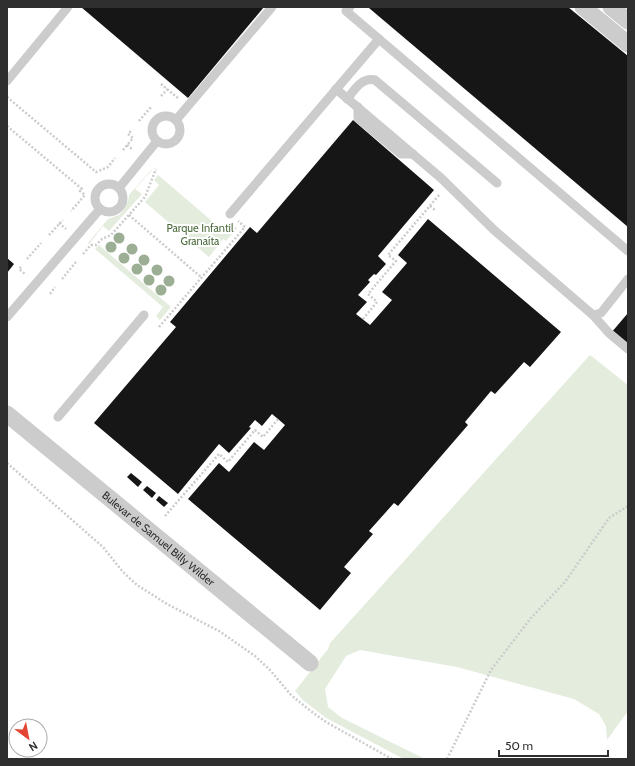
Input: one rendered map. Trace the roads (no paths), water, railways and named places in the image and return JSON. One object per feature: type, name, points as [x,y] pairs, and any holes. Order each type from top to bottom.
[{"type":"street","points":[[583,7],[628,44]]},
{"type":"street","points":[[611,7],[628,21]]},
{"type":"street","name":"Bulevar de Samuel Billy Wilder","points":[[7,414],[310,663]]},
{"type":"lane","points":[[7,81],[68,7]]},
{"type":"lane","points":[[176,120],[272,7]]},
{"type":"lane","points":[[350,7],[346,11],[628,251]]},
{"type":"lane","points":[[230,214],[379,39]]},
{"type":"lane","points":[[347,99],[360,83],[370,79],[375,80],[497,183]]},
{"type":"lane","points":[[336,89],[444,181],[494,230],[594,315],[609,333],[628,349]]},
{"type":"lane","points":[[166,116],[176,120],[180,132],[176,140],[167,144],[157,142],[152,134],[155,121],[158,118],[166,116]]},
{"type":"lane","points":[[119,188],[157,142]]},
{"type":"lane","points":[[106,184],[111,184],[119,188],[123,199],[120,206],[108,212],[100,208],[95,201],[98,188],[106,184]]},
{"type":"lane","points":[[7,317],[100,208]]},
{"type":"lane","points":[[594,315],[600,313],[628,279]]},
{"type":"lane","points":[[58,417],[144,315]]},
{"type":"park label","name":"Parque Infantil Granaíta","points":[[200,234]]}]
